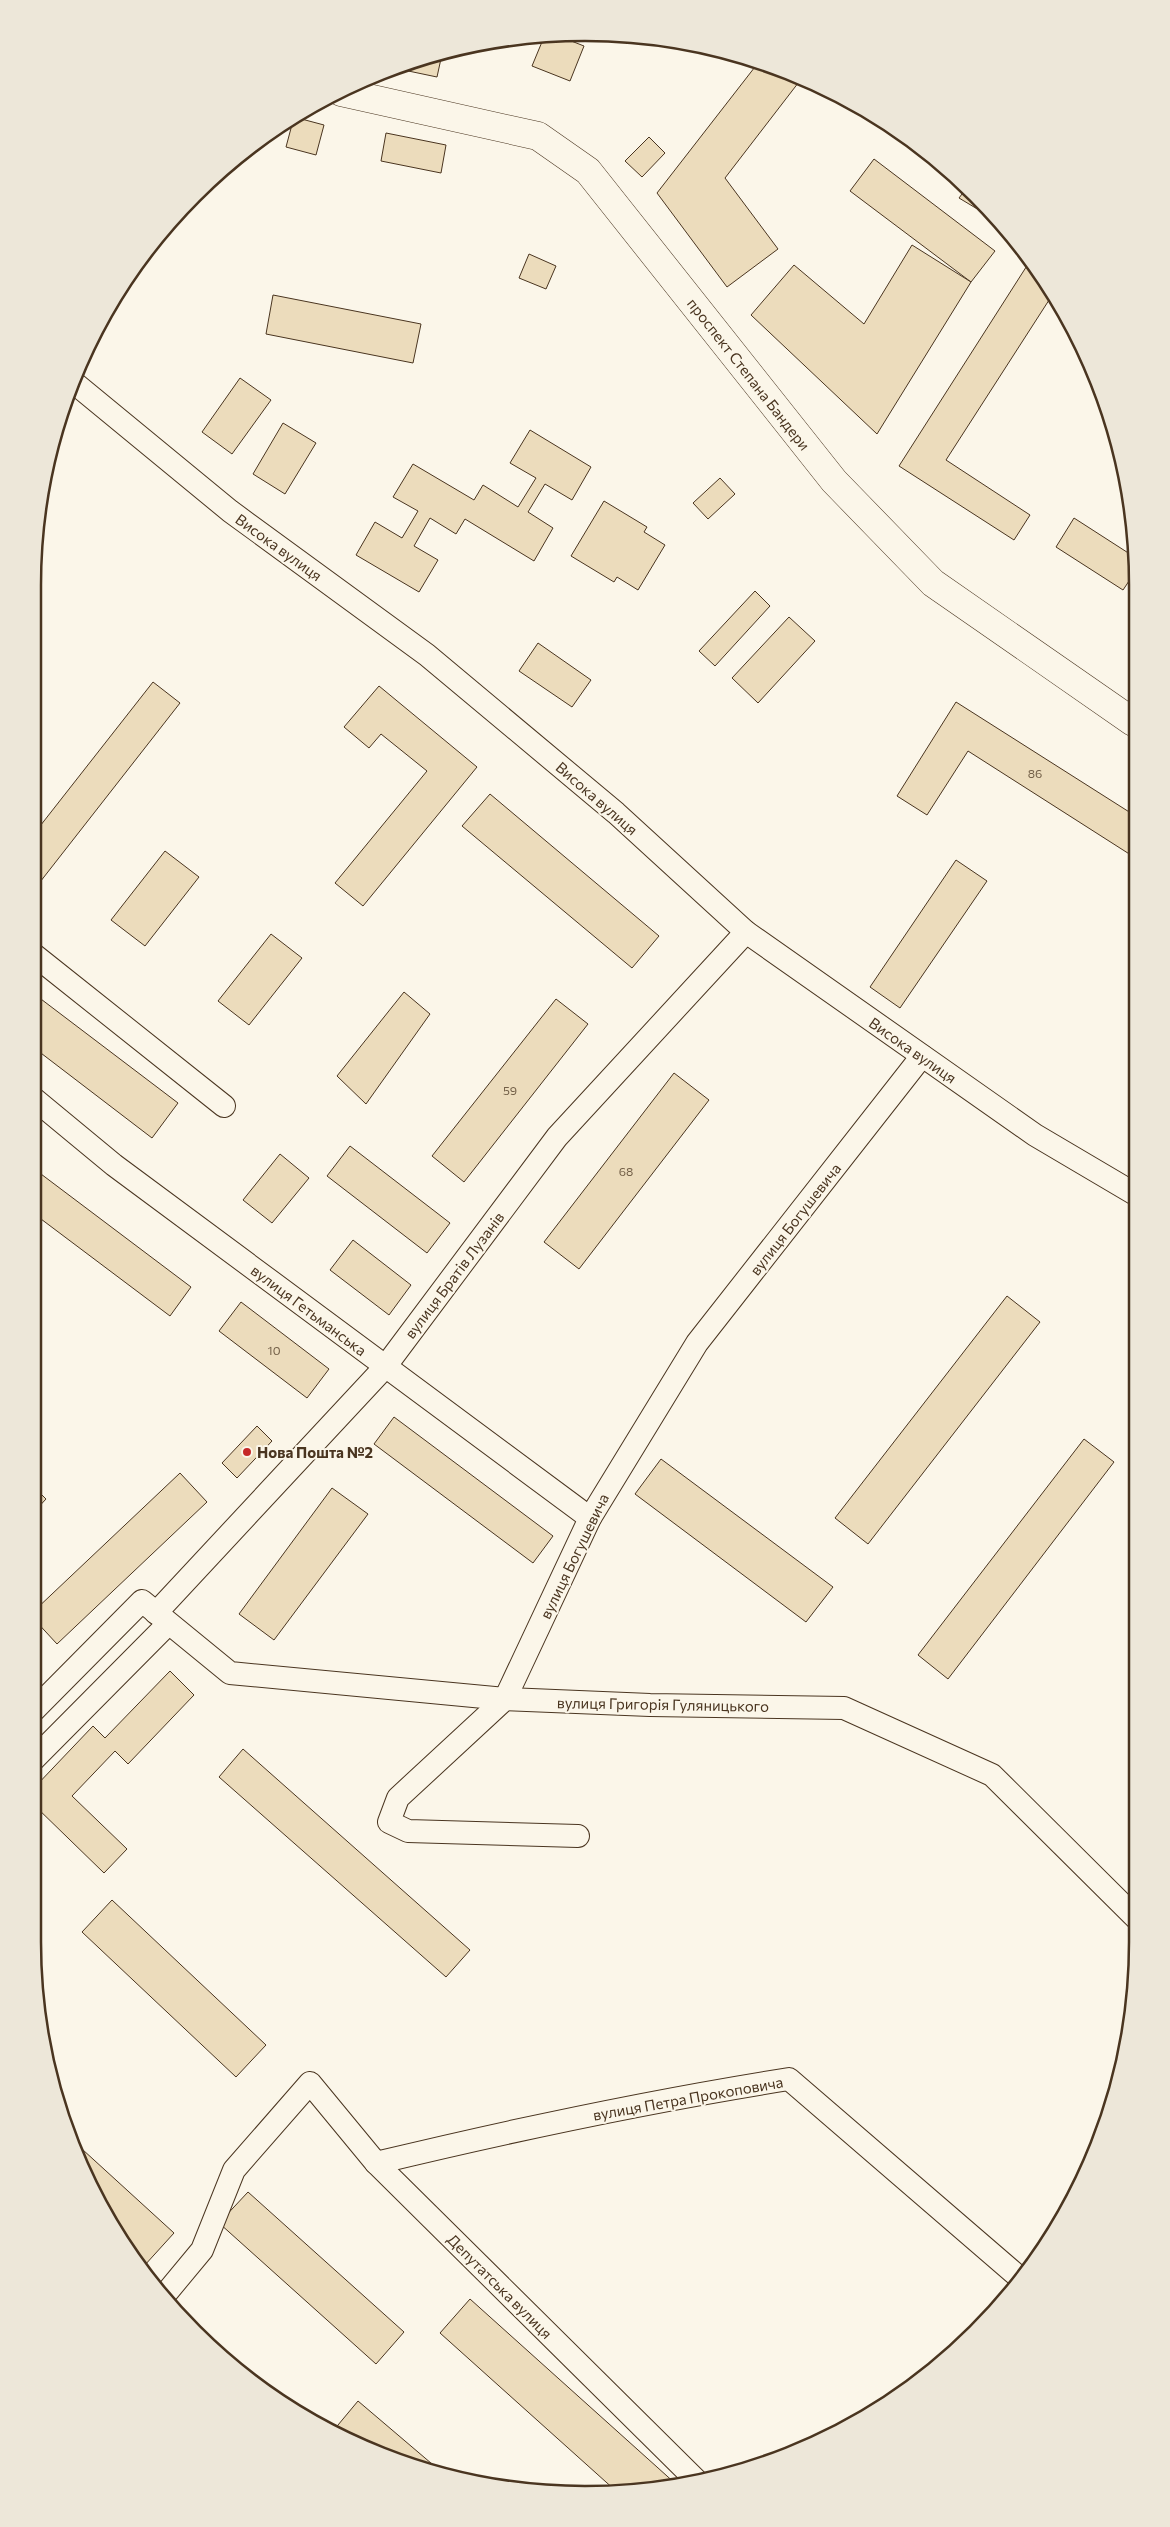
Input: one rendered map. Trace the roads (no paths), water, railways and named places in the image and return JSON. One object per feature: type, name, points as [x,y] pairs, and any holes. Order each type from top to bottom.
[{"type":"main road","name":"проспект Степана Бандери","points":[[351,94],[538,136],[588,171],[834,480],[934,583],[1129,719]]},
{"type":"street","name":"Висока вулиця","points":[[79,387],[230,511],[427,655],[616,813],[746,932],[1035,1135],[1129,1190]]},
{"type":"street","name":"вулиця Братів Лузанів","points":[[41,1749],[155,1612],[385,1367],[557,1137],[746,932]]},
{"type":"street","points":[[41,961],[224,1106]]},
{"type":"street","name":"вулиця Богушевича","points":[[578,1836],[408,1831],[389,1822],[398,1798],[506,1699],[590,1518],[697,1343],[922,1056]]},
{"type":"street","name":"вулиця Гетьманська","points":[[41,1105],[114,1165],[590,1518]]},
{"type":"street","name":"вулиця Братів Лузанів","points":[[41,1705],[155,1612]]},
{"type":"street","name":"вулиця Григорія Гуляницького","points":[[155,1612],[230,1673],[506,1699],[650,1705],[844,1708],[992,1775],[1129,1912]]},
{"type":"street","name":"вулиця Петра Прокоповича","points":[[376,2163],[515,2130],[680,2096],[789,2080],[1015,2274]]},
{"type":"street","name":"Депутатська вулиця","points":[[168,2291],[202,2250],[234,2170],[310,2083],[376,2163],[691,2475]]},
{"type":"place","name":"Нова Пошта №2","points":[[247,1452]]}]
